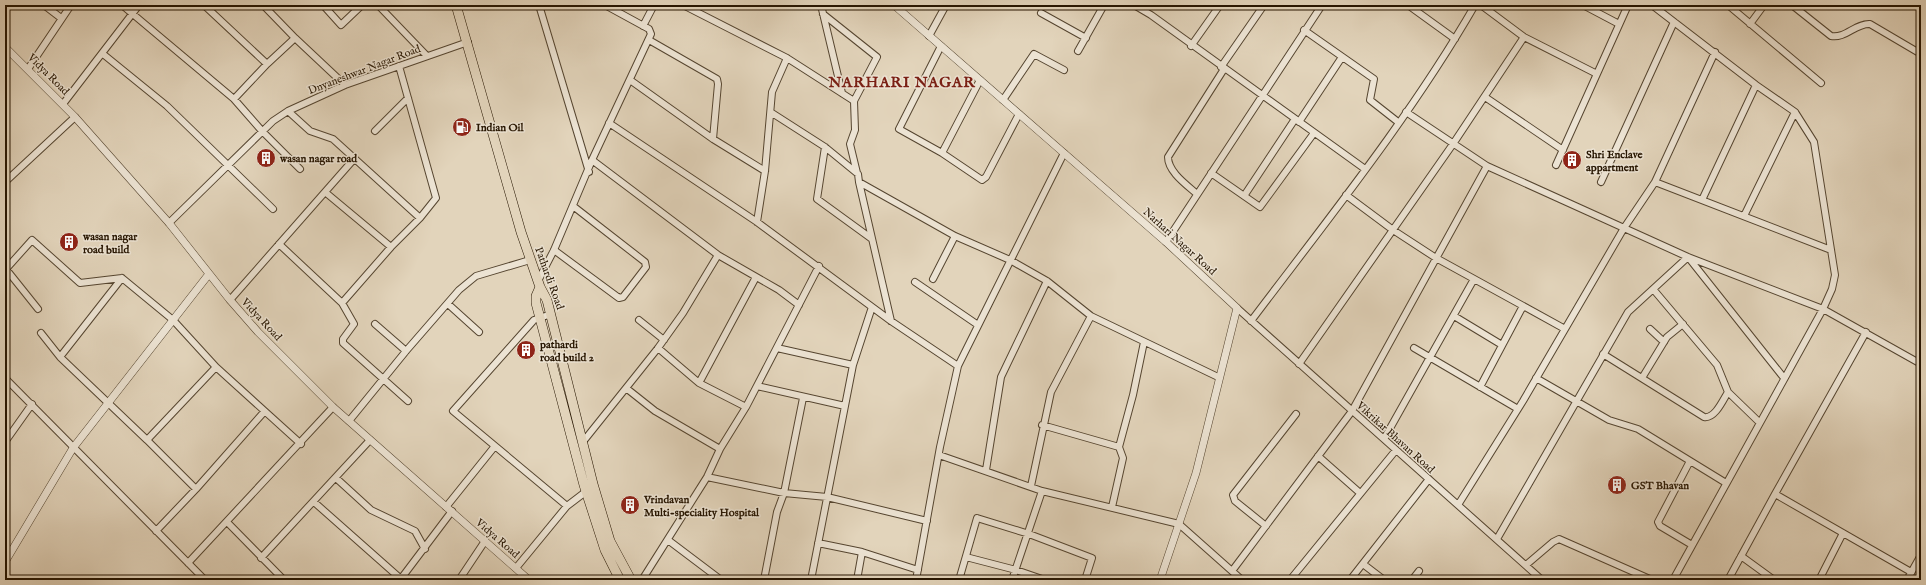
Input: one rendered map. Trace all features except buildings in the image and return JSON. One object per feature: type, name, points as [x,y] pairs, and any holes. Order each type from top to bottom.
[{"type":"main road","name":"Pathardi Road","points":[[456,5],[468,42],[521,232],[539,284],[548,300],[583,442],[590,489],[610,540],[631,580]]},
{"type":"main road","points":[[539,284],[536,296],[540,316],[574,449],[590,489],[605,550],[620,580]]},
{"type":"street","points":[[44,5],[61,18]]},
{"type":"street","points":[[28,69],[71,5]]},
{"type":"street","points":[[122,5],[133,12],[234,99],[262,131],[300,169]]},
{"type":"street","points":[[63,104],[103,54],[139,5]]},
{"type":"street","points":[[204,5],[267,64]]},
{"type":"street","points":[[263,5],[295,38],[345,85]]},
{"type":"street","points":[[323,5],[341,25],[362,5]]},
{"type":"street","points":[[378,5],[427,56]]},
{"type":"street","points":[[539,5],[589,172]]},
{"type":"street","points":[[539,284],[589,172],[592,160],[649,40],[650,30],[605,5]]},
{"type":"street","points":[[643,26],[654,5]]},
{"type":"street","points":[[683,5],[787,58],[854,101]]},
{"type":"street","points":[[815,5],[877,57],[854,101],[855,130],[850,144],[891,321]]},
{"type":"street","name":"Narhari Nagar Road","points":[[894,5],[1166,242],[1237,308]]},
{"type":"street","points":[[929,36],[946,5]]},
{"type":"street","points":[[1078,51],[1104,5]]},
{"type":"street","points":[[1134,5],[1365,168]]},
{"type":"street","points":[[1191,46],[1220,5]]},
{"type":"street","points":[[1197,194],[1174,172],[1169,163],[1168,157],[1264,5]]},
{"type":"street","points":[[1166,242],[1304,30],[1322,5]]},
{"type":"street","points":[[1408,5],[1455,39]]},
{"type":"street","points":[[1251,321],[1346,195],[1406,112],[1474,8],[1466,5]]},
{"type":"street","points":[[1480,5],[1524,37],[1597,74]]},
{"type":"street","points":[[1583,5],[1619,24]]},
{"type":"street","points":[[1556,166],[1628,5]]},
{"type":"street","points":[[1652,5],[1756,85],[1795,112],[1814,142],[1835,275],[1834,283],[1823,309],[1759,422],[1673,580]]},
{"type":"street","points":[[1728,5],[1821,83]]},
{"type":"street","points":[[1750,24],[1764,5]]},
{"type":"street","points":[[1792,5],[1831,36],[1839,36],[1862,25],[1870,24],[1921,54]]},
{"type":"street","points":[[822,10],[842,93]]},
{"type":"street","points":[[1041,13],[1086,38]]},
{"type":"street","points":[[1601,182],[1674,22]]},
{"type":"street","points":[[1304,30],[1374,79],[1370,100],[1398,122]]},
{"type":"street","points":[[1299,364],[1453,144],[1524,37]]},
{"type":"street","points":[[234,99],[267,64],[295,38]]},
{"type":"street","points":[[649,40],[713,75],[717,79],[718,84],[713,139]]},
{"type":"street","name":"Dnyaneshwar Nagar Road","points":[[169,223],[262,131],[288,111],[345,85],[468,42]]},
{"type":"street","points":[[942,46],[899,129],[942,153],[982,180],[986,177],[1019,114]]},
{"type":"street","name":"Vidya Road","points":[[5,47],[75,117],[169,223],[230,300],[258,332],[333,407],[529,580]]},
{"type":"street","points":[[1458,505],[1518,409],[1624,228],[1655,182],[1715,52]]},
{"type":"street","points":[[103,54],[167,106],[228,164],[273,210]]},
{"type":"street","points":[[1002,100],[1034,54],[1064,70]]},
{"type":"street","points":[[1244,196],[1342,57]]},
{"type":"street","points":[[757,222],[765,171],[774,86],[787,58]]},
{"type":"street","points":[[342,303],[391,247],[420,218],[436,198],[399,66]]},
{"type":"street","points":[[630,80],[713,139],[765,171]]},
{"type":"street","points":[[942,153],[980,80]]},
{"type":"street","points":[[1702,200],[1756,85]]},
{"type":"street","points":[[1484,97],[1563,150]]},
{"type":"street","points":[[375,131],[408,98]]},
{"type":"street","points":[[288,111],[310,131],[333,139],[420,218]]},
{"type":"street","points":[[1406,112],[1487,166],[1688,257],[1823,309],[1921,364]]},
{"type":"street","points":[[1744,216],[1795,112]]},
{"type":"street","points":[[772,113],[825,147],[858,174]]},
{"type":"street","points":[[5,182],[75,117]]},
{"type":"street","points":[[609,123],[757,222],[819,266],[891,321],[958,366]]},
{"type":"street","points":[[1211,173],[1258,206],[1263,206],[1314,133]]},
{"type":"street","points":[[825,147],[817,199],[872,239]]},
{"type":"street","points":[[916,580],[939,455],[958,366],[1064,153]]},
{"type":"street","points":[[230,300],[354,159]]},
{"type":"street","points":[[592,160],[718,255],[756,277],[799,305]]},
{"type":"street","points":[[1232,571],[1352,411],[1487,166]]},
{"type":"street","points":[[859,182],[955,236],[1010,260],[1047,281],[1091,316],[1218,377]]},
{"type":"street","points":[[1655,182],[1831,250]]},
{"type":"street","points":[[325,192],[391,247]]},
{"type":"street","points":[[1346,195],[1393,230],[1436,258],[1565,329]]},
{"type":"street","points":[[554,250],[618,298],[623,296],[646,267],[645,262],[573,206]]},
{"type":"street","points":[[933,279],[955,236]]},
{"type":"street","points":[[38,309],[5,269],[32,240],[80,283],[122,278],[173,320],[216,367],[301,444]]},
{"type":"street","points":[[279,244],[342,303],[354,324],[343,339],[343,343],[408,401]]},
{"type":"street","points":[[574,449],[583,442],[664,340],[683,313],[718,255]]},
{"type":"street","points":[[1497,539],[1575,400],[1628,312],[1688,257]]},
{"type":"street","points":[[1688,257],[1784,378]]},
{"type":"street","points":[[349,421],[406,351],[459,290],[476,276],[530,260]]},
{"type":"street","points":[[642,580],[707,478],[720,449],[746,407],[819,266]]},
{"type":"street","points":[[5,562],[73,448],[209,274]]},
{"type":"street","points":[[699,383],[756,277]]},
{"type":"street","points":[[60,357],[122,278]]},
{"type":"street","points":[[1384,440],[1474,279]]},
{"type":"street","points":[[986,470],[1001,377],[1047,281]]},
{"type":"street","points":[[915,282],[978,325]]},
{"type":"street","points":[[1653,289],[1717,365],[1728,392],[1759,422]]},
{"type":"street","points":[[448,304],[479,332]]},
{"type":"street","points":[[1480,387],[1523,306]]},
{"type":"street","points":[[811,580],[853,365],[872,307]]},
{"type":"street","points":[[1160,580],[1196,474],[1218,377],[1237,308]]},
{"type":"street","name":"Vikrikar Bhavan Road","points":[[1237,308],[1542,580]]},
{"type":"street","points":[[551,314],[540,316],[534,320],[453,411],[568,506]]},
{"type":"street","points":[[1030,486],[1042,425],[1053,385],[1091,316]]},
{"type":"street","points":[[1454,316],[1502,345]]},
{"type":"street","points":[[640,320],[664,340]]},
{"type":"street","points":[[374,324],[406,351]]},
{"type":"street","points":[[1642,378],[1664,342],[1683,324]]},
{"type":"street","points":[[1650,329],[1664,342]]},
{"type":"street","points":[[1728,580],[1866,332]]},
{"type":"street","points":[[41,333],[60,357],[196,489]]},
{"type":"street","points":[[1112,507],[1123,458],[1119,447],[1133,395],[1144,342]]},
{"type":"street","points":[[658,348],[699,383],[746,407]]},
{"type":"street","points":[[777,348],[853,365]]},
{"type":"street","points":[[1414,348],[1518,409]]},
{"type":"street","points":[[1604,354],[1704,417],[1708,418],[1713,415],[1728,392]]},
{"type":"street","points":[[147,440],[216,367]]},
{"type":"street","points":[[5,378],[205,580]]},
{"type":"street","points":[[1536,378],[1610,420],[1638,429],[1726,483]]},
{"type":"street","points":[[757,386],[804,398],[845,406]]},
{"type":"street","points":[[626,388],[655,411],[720,449]]},
{"type":"street","points":[[764,580],[777,512],[784,493],[804,398]]},
{"type":"street","points":[[5,442],[32,404]]},
{"type":"street","points":[[188,563],[301,444],[333,407]]},
{"type":"street","points":[[156,531],[196,489],[264,412]]},
{"type":"street","points":[[1266,526],[1235,501],[1233,496],[1296,414]]},
{"type":"street","points":[[1042,425],[1119,447]]},
{"type":"street","points":[[261,558],[370,440]]},
{"type":"street","points":[[314,502],[400,580],[425,549],[449,509],[495,446]]},
{"type":"street","points":[[1290,580],[1396,450]]},
{"type":"street","points":[[939,455],[986,470],[1042,491],[1179,524],[1242,580]]},
{"type":"street","points":[[1318,456],[1360,494]]},
{"type":"street","points":[[1690,461],[1658,522],[1660,526],[1692,545]]},
{"type":"street","points":[[336,478],[370,510],[415,531],[425,549]]},
{"type":"street","points":[[707,478],[784,493],[827,497],[927,521]]},
{"type":"street","points":[[1350,580],[1429,479]]},
{"type":"street","points":[[516,568],[568,506],[590,489]]},
{"type":"street","points":[[1012,580],[1029,534],[1042,491]]},
{"type":"street","points":[[1776,494],[1912,572]]},
{"type":"street","points":[[959,580],[977,518],[1029,534],[1092,558],[1085,580]]},
{"type":"street","points":[[228,522],[261,558],[284,580]]},
{"type":"street","points":[[1819,580],[1843,533]]},
{"type":"street","points":[[1526,566],[1552,542],[1559,539],[1652,580]]},
{"type":"street","points":[[668,540],[721,580]]},
{"type":"street","points":[[459,580],[486,541]]},
{"type":"street","points":[[818,543],[862,552],[918,570]]},
{"type":"street","points":[[857,580],[862,552]]},
{"type":"street","points":[[1907,580],[1921,555]]},
{"type":"street","points":[[1741,556],[1774,580]]},
{"type":"street","points":[[966,557],[1016,570],[1044,580]]},
{"type":"street","points":[[1363,564],[1384,580]]},
{"type":"street","points":[[1412,580],[1419,571]]},
{"type":"place","name":"Indian Oil","points":[[462,127]]},
{"type":"place","name":"wasan nagar road","points":[[266,158]]},
{"type":"place","name":"Shri Enclave appartment","points":[[1572,160]]},
{"type":"place","name":"wasan nagar road build","points":[[69,242]]},
{"type":"place","name":"pathardi road build 2","points":[[526,350]]},
{"type":"place","name":"GST Bhavan","points":[[1617,485]]},
{"type":"place","name":"Vrindavan Multi-speciality Hospital","points":[[630,505]]},
{"type":"district","name":"NARHARI NAGAR","points":[[902,82]]}]
